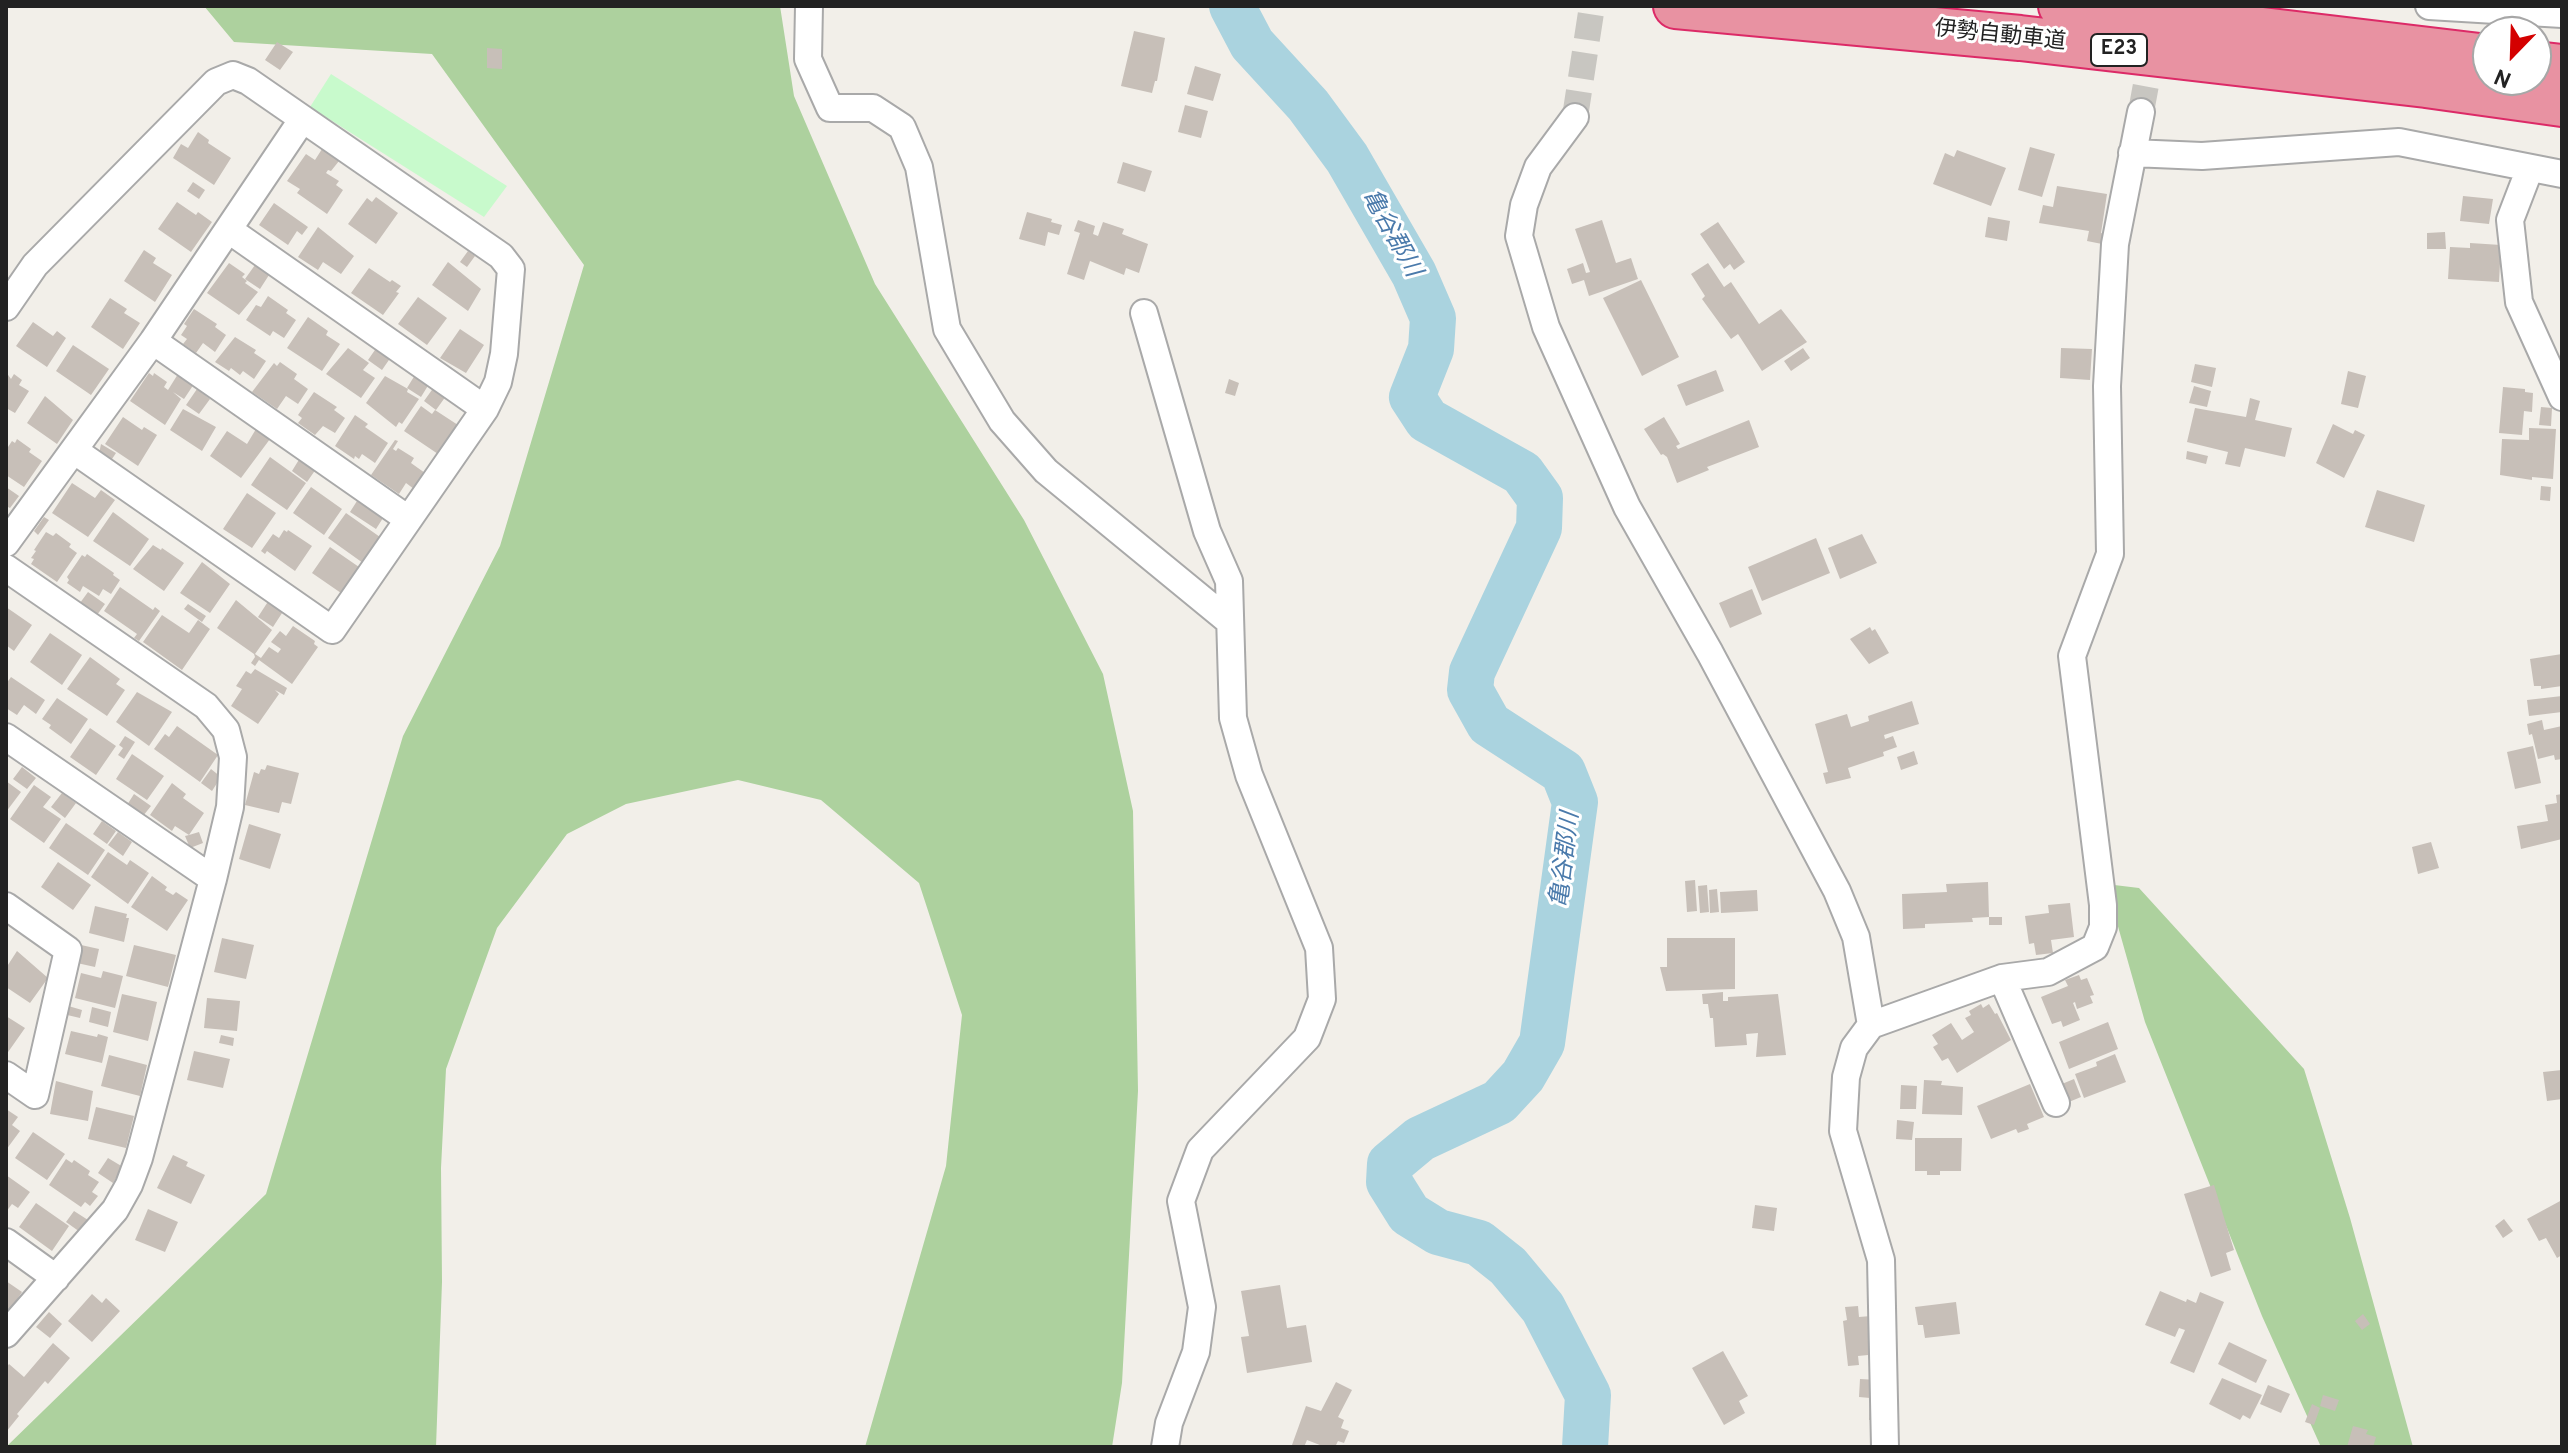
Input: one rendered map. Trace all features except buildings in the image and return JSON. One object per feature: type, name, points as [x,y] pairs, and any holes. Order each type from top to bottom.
[{"type":"highway","name":"伊勢自動車道","points":[[1676,6],[2020,38],[2426,85],[2562,104]]},
{"type":"highway","name":"伊勢自動車道","points":[[2061,6],[2472,55]]},
{"type":"street","points":[[809,6],[808,59],[830,108],[873,108],[902,127],[919,167],[947,329],[1002,421],[1046,471],[1126,540],[1230,622]]},
{"type":"street","points":[[2429,6],[2562,14]]},
{"type":"street","points":[[6,307],[35,265],[216,82],[233,75],[248,81],[501,256],[511,269],[504,354],[498,382],[485,409],[332,630],[75,451]]},
{"type":"street","points":[[1885,1447],[1881,1260],[1843,1131],[1846,1077],[1854,1048],[1871,1025],[2002,978],[2048,972],[2095,947],[2103,927],[2103,905],[2072,656],[2110,554],[2107,386],[2115,244],[2141,112]]},
{"type":"street","points":[[1575,117],[1538,167],[1524,205],[1519,236],[1546,327],[1627,507],[1710,653],[1837,891],[1856,937],[1871,1025]]},
{"type":"street","points":[[6,543],[153,341],[302,120]]},
{"type":"street","points":[[2132,153],[2202,156],[2399,142],[2562,174]]},
{"type":"street","points":[[2530,168],[2510,220],[2519,302],[2562,397]]},
{"type":"street","points":[[229,230],[485,409]]},
{"type":"street","points":[[1144,313],[1207,531],[1229,581],[1233,718],[1249,775],[1319,948],[1322,999],[1307,1038],[1200,1150],[1181,1201],[1202,1307],[1196,1352],[1169,1423],[1165,1447]]},
{"type":"street","points":[[153,341],[408,519]]},
{"type":"street","points":[[6,568],[206,706],[226,730],[233,757],[230,807],[213,879],[139,1158],[129,1185],[115,1210],[6,1334]]},
{"type":"street","points":[[6,737],[213,879]]},
{"type":"street","points":[[6,906],[68,950],[35,1095],[6,1075]]},
{"type":"street","points":[[2002,978],[2056,1103]]},
{"type":"street","points":[[6,1242],[56,1278]]},
{"type":"green space","points":[[204,6],[780,6],[794,96],[875,284],[1024,520],[1103,674],[1133,811],[1138,1091],[1122,1383],[1112,1447],[865,1447],[946,1166],[962,1015],[919,883],[821,800],[738,780],[626,804],[567,834],[497,928],[446,1069],[436,1447],[6,1447],[266,1194],[403,736],[500,546],[584,265],[432,54],[234,42]]},
{"type":"green space","points":[[331,74],[507,186],[484,217],[310,107]]},
{"type":"green space","points":[[2106,884],[2139,888],[2304,1069],[2350,1218],[2413,1447],[2321,1447],[2262,1316],[2145,1022]]},
{"type":"waterway","name":"亀谷郡川","points":[[1232,6],[1252,44],[1308,105],[1347,158],[1414,274],[1433,318],[1431,349],[1412,397],[1427,420],[1522,473],[1540,498],[1539,528],[1472,672],[1470,690],[1489,724],[1563,772],[1575,802],[1542,1043],[1523,1076],[1499,1102],[1420,1139],[1390,1164],[1389,1182],[1409,1214],[1438,1232],[1479,1243],[1508,1266],[1543,1308],[1588,1395],[1585,1447]]},
{"type":"tunnel","points":[[1575,117],[1592,6]]},
{"type":"tunnel","points":[[2141,112],[2154,41]]}]
